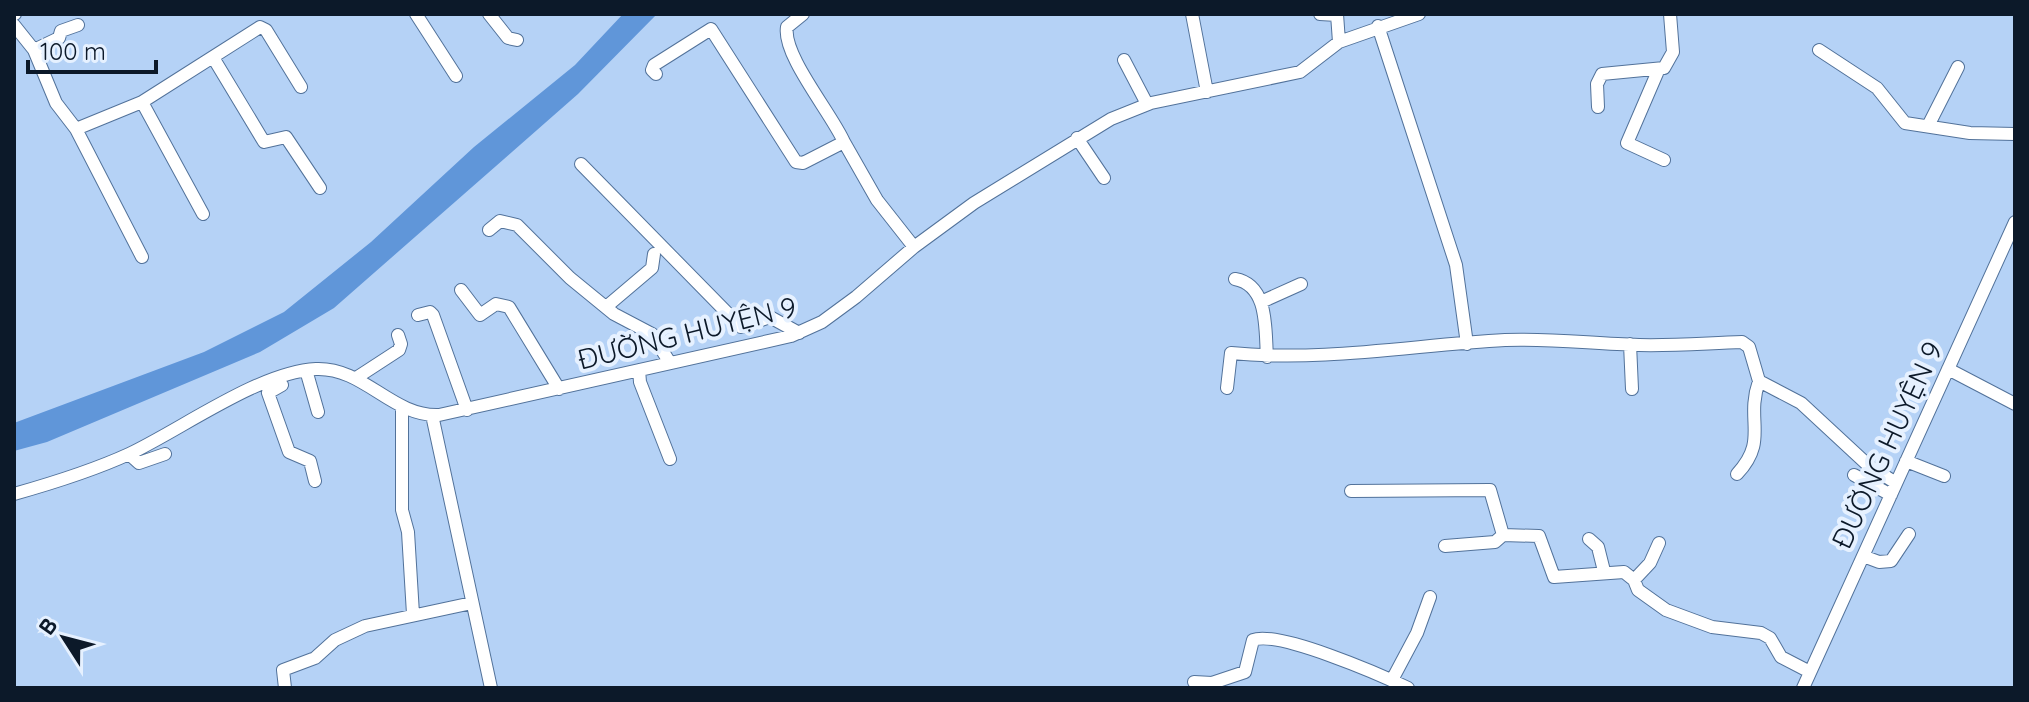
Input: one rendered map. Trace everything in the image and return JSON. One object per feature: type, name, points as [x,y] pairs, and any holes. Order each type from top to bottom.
[{"type":"street","points":[[416,14],[456,76]]},
{"type":"street","points":[[489,14],[508,38],[517,40]]},
{"type":"street","points":[[803,14],[787,27],[786,34],[802,72],[877,200],[914,247]]},
{"type":"street","points":[[1192,14],[1207,92]]},
{"type":"street","points":[[1320,14],[1337,14],[1339,42]]},
{"type":"street","name":"ĐƯỜNG HUYỆN 9","points":[[14,494],[129,454],[234,397],[307,373],[332,370],[356,378],[402,406],[432,415],[467,410],[799,333],[856,297],[914,247],[996,189],[1077,138],[1147,104],[1300,72],[1339,42],[1419,14]]},
{"type":"street","points":[[1664,160],[1627,143],[1658,71],[1673,52],[1670,14]]},
{"type":"street","points":[[14,25],[34,50],[56,103],[76,129],[142,257]]},
{"type":"street","points":[[34,50],[59,38],[61,31],[78,25]]},
{"type":"street","points":[[1378,26],[1456,265],[1467,344]]},
{"type":"street","points":[[76,129],[142,102],[214,59],[255,28],[264,28],[301,87]]},
{"type":"street","points":[[656,74],[652,70],[654,65],[709,28],[796,162],[803,163],[844,142]]},
{"type":"street","points":[[1819,50],[1877,88],[1902,121],[1970,133],[2015,134]]},
{"type":"street","points":[[214,59],[264,142],[286,137],[320,188]]},
{"type":"street","points":[[1124,60],[1147,104]]},
{"type":"street","points":[[1928,126],[1958,67]]},
{"type":"street","points":[[1598,107],[1597,84],[1602,74],[1658,71]]},
{"type":"street","points":[[142,102],[203,214]]},
{"type":"street","points":[[1077,138],[1104,178]]},
{"type":"street","points":[[581,164],[741,327],[770,317],[799,333]]},
{"type":"street","points":[[489,230],[500,221],[517,225],[570,278],[606,307],[652,334],[670,363]]},
{"type":"street","name":"ĐƯỜNG HUYỆN 9","points":[[1803,688],[2015,222]]},
{"type":"street","points":[[606,307],[652,268],[654,254]]},
{"type":"street","points":[[1235,279],[1249,284],[1261,302],[1267,357]]},
{"type":"street","points":[[1261,302],[1301,284]]},
{"type":"street","points":[[461,290],[480,315],[496,304],[509,307],[559,389]]},
{"type":"street","points":[[418,315],[430,312],[433,315],[467,410]]},
{"type":"street","points":[[356,378],[399,350],[398,335]]},
{"type":"street","points":[[1227,388],[1230,354],[1267,357],[1563,339],[1630,344],[1742,342],[1749,347],[1759,381],[1755,395],[1754,454],[1737,474]]},
{"type":"street","points":[[1630,344],[1632,389]]},
{"type":"street","points":[[1948,369],[2015,404]]},
{"type":"street","points":[[639,370],[640,382],[670,459]]},
{"type":"street","points":[[315,481],[310,461],[292,455],[284,442],[268,393],[307,373],[318,412]]},
{"type":"street","points":[[1759,381],[1801,403],[1893,489]]},
{"type":"street","points":[[402,406],[402,510],[408,532],[413,614]]},
{"type":"street","points":[[432,415],[491,688]]},
{"type":"street","points":[[129,454],[139,463],[165,454]]},
{"type":"street","points":[[1906,461],[1944,476]]},
{"type":"street","points":[[1854,475],[1893,489]]},
{"type":"street","points":[[1351,491],[1490,490],[1503,535]]},
{"type":"street","points":[[1863,556],[1879,562],[1891,561],[1909,534]]},
{"type":"street","points":[[1445,546],[1495,542],[1503,535],[1539,536],[1554,577],[1604,571],[1624,572],[1634,580],[1638,590],[1666,610],[1712,627],[1761,633],[1770,638],[1781,657],[1810,672]]},
{"type":"street","points":[[1589,539],[1598,547],[1604,571]]},
{"type":"street","points":[[1634,580],[1650,563],[1659,543]]},
{"type":"street","points":[[1392,680],[1417,633],[1430,597]]},
{"type":"street","points":[[285,688],[282,671],[315,658],[349,633],[413,614],[472,603]]},
{"type":"street","points":[[1194,682],[1212,683],[1245,672],[1253,640],[1262,637],[1297,645],[1408,688]]},
{"type":"water","points":[[623,14],[657,14],[578,94],[334,308],[260,352],[47,442],[14,451],[14,423],[204,352],[284,312],[371,242],[474,147],[575,65]]}]
